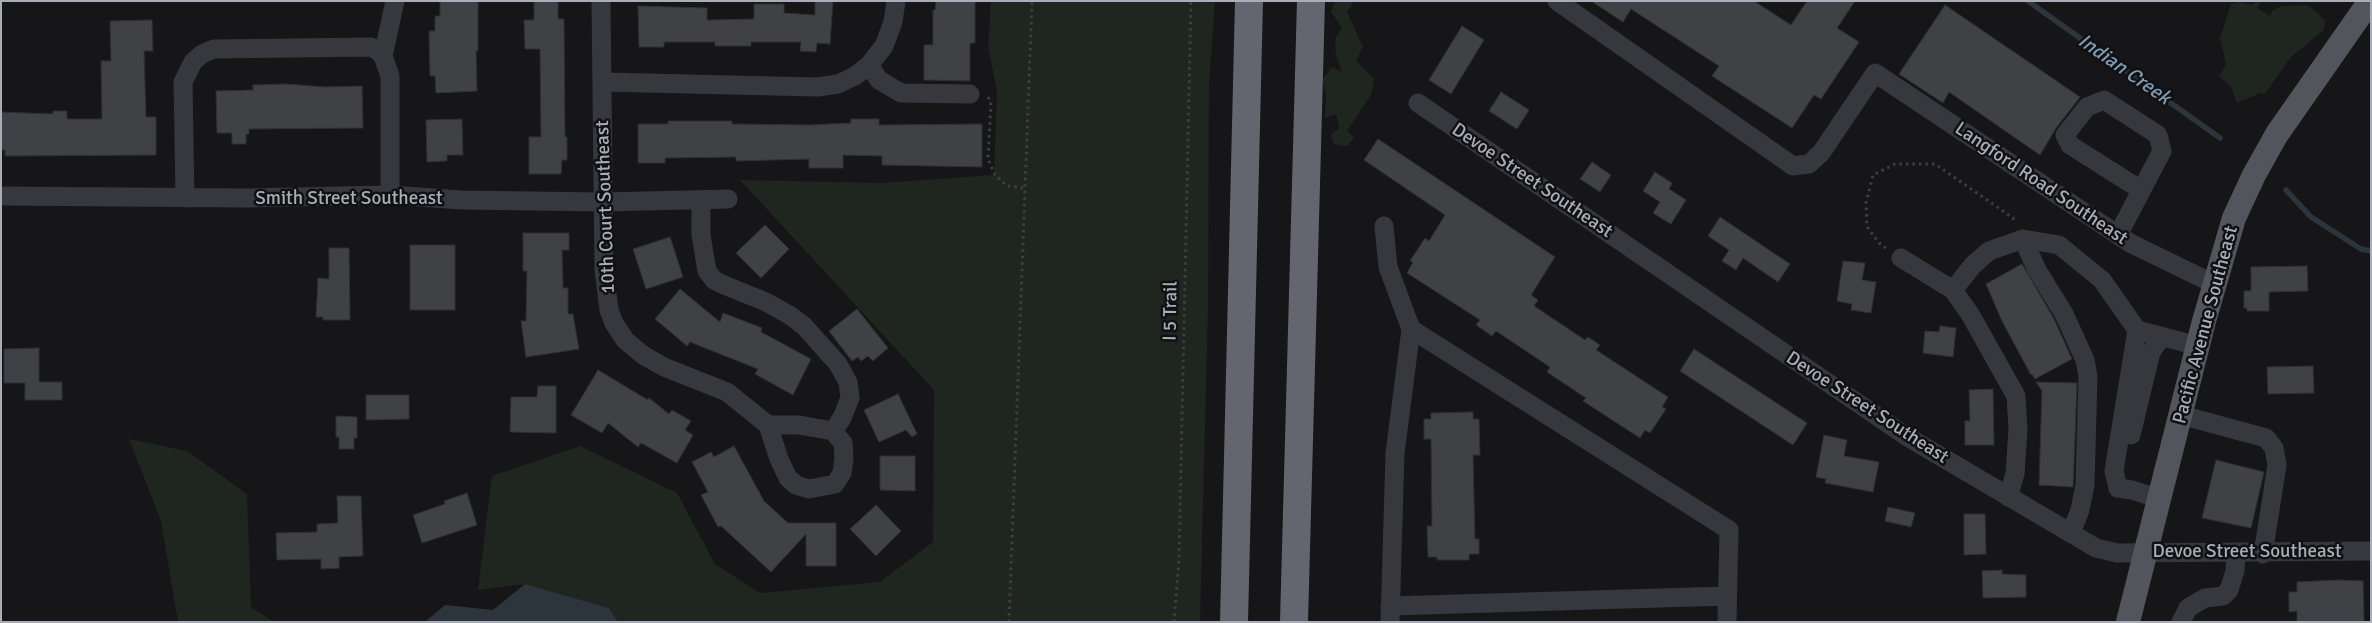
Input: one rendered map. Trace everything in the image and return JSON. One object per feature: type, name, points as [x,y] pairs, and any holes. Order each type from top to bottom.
[{"type":"highway","points":[[1234,622],[1249,1]]},
{"type":"highway","points":[[1294,622],[1312,1]]},
{"type":"main road","name":"Pacific Avenue Southeast","points":[[2128,622],[2214,284],[2234,218],[2254,175],[2277,134],[2370,1]]},
{"type":"street","points":[[390,195],[390,76],[383,56],[395,1]]},
{"type":"street","name":"10th Court Southeast","points":[[602,1],[604,269],[609,310],[614,323],[626,340],[643,355],[664,368],[727,392],[768,426]]},
{"type":"street","points":[[603,82],[818,88],[838,84],[855,76],[869,65],[884,46],[893,22],[896,1]]},
{"type":"street","name":"Langford Road Southeast","points":[[1557,1],[1793,166],[1809,164],[1821,153],[1875,73],[2118,235],[2172,265],[2214,284]]},
{"type":"street","points":[[185,198],[183,82],[193,62],[202,54],[214,49],[371,47],[383,56]]},
{"type":"street","points":[[869,65],[879,80],[901,92],[970,94]]},
{"type":"street","points":[[2118,235],[2162,151],[2158,135],[2104,100],[2087,106],[2065,134],[2070,145],[2141,190]]},
{"type":"street","name":"Devoe Street Southeast","points":[[1418,103],[1906,436],[2096,548],[2116,553],[2263,554],[2371,551]]},
{"type":"street","name":"Smith Street Southeast","points":[[1,196],[185,198],[390,195],[462,200],[603,202],[728,199]]},
{"type":"street","points":[[701,200],[701,235],[707,271],[714,280],[766,302],[791,316],[804,326],[838,364],[848,382],[850,398],[842,418],[833,431]]},
{"type":"street","points":[[1384,226],[1388,267],[1412,329],[1395,453],[1390,614],[1727,596]]},
{"type":"street","points":[[1953,290],[1973,265],[1989,252],[2023,239],[2058,245],[2102,280],[2138,330],[2161,338],[2198,346]]},
{"type":"street","points":[[2023,239],[2037,270],[2064,314],[2085,360],[2088,376],[2085,485],[2080,510],[2071,533]]},
{"type":"street","points":[[1901,258],[1953,290],[1970,314],[2016,396],[2018,428],[2015,474],[2008,497]]},
{"type":"street","points":[[1412,329],[1728,530],[1727,622]]},
{"type":"street","points":[[2138,330],[2114,471],[2118,488],[2132,490],[2160,499]]},
{"type":"street","points":[[2132,490],[2125,482],[2124,466],[2151,352],[2161,338]]},
{"type":"street","points":[[2181,415],[2266,438],[2274,448],[2277,465],[2263,554]]},
{"type":"street","points":[[799,424],[833,431],[843,443],[842,473],[835,484],[810,489],[796,485],[788,478],[779,459],[768,426],[799,424]]},
{"type":"street","points":[[2181,622],[2188,608],[2204,598],[2222,596],[2229,590],[2235,570],[2236,554]]},
{"type":"path","points":[[1009,622],[1032,1]]},
{"type":"path","name":"I 5 Trail","points":[[1174,622],[1179,558],[1191,1]]},
{"type":"path","points":[[970,94],[989,97],[992,102],[988,159],[995,175],[1007,186],[1025,188]]},
{"type":"path","points":[[1901,258],[1880,245],[1867,227],[1866,203],[1874,175],[1895,164],[1935,164],[2012,218],[2023,239]]},
{"type":"shaded area","points":[[991,1],[1215,1],[1209,83],[1208,309],[1200,622],[618,622],[609,608],[525,584],[478,590],[492,476],[580,446],[677,493],[715,564],[760,593],[880,582],[933,542],[934,390],[740,180],[883,183],[994,175],[997,91],[988,47]]},
{"type":"shaded area","points":[[1335,1],[1354,1],[1347,12],[1363,47],[1356,61],[1374,79],[1371,95],[1347,131],[1354,138],[1347,146],[1334,144],[1331,135],[1339,128],[1336,114],[1325,118],[1326,93],[1322,80],[1332,67],[1342,72],[1336,56],[1335,40],[1342,27],[1331,12]]},
{"type":"shaded area","points":[[2256,1],[2262,1],[2257,8],[2270,16],[2273,10],[2282,6],[2307,5],[2325,21],[2324,30],[2291,57],[2265,94],[2260,93],[2237,103],[2231,87],[2219,76],[2226,64],[2220,38],[2231,4],[2239,2],[2253,5]]},
{"type":"shaded area","points":[[129,439],[187,451],[247,494],[251,607],[274,622],[178,622],[161,521]]},
{"type":"shaded area","points":[[525,584],[609,608],[618,622],[425,622],[445,605],[493,610]]},
{"type":"building","points":[[440,1],[478,1],[477,91],[436,93],[435,76],[430,76],[429,31],[435,31],[435,16],[440,16]]},
{"type":"building","points":[[534,1],[558,1],[558,19],[564,19],[565,137],[567,137],[567,160],[562,160],[561,174],[529,174],[529,137],[541,137],[540,49],[525,49],[524,20],[534,20]]},
{"type":"building","points":[[815,1],[833,1],[830,44],[817,43],[816,52],[800,51],[801,42],[751,42],[751,46],[715,46],[715,42],[664,42],[664,47],[639,47],[638,6],[707,8],[707,20],[754,19],[754,4],[784,4],[784,13],[815,15]]},
{"type":"building","points":[[936,1],[975,1],[975,43],[970,43],[970,81],[924,80],[924,45],[933,45],[933,10],[935,10]]},
{"type":"building","points":[[1591,1],[1754,1],[1791,25],[1807,1],[1855,1],[1837,28],[1859,42],[1821,99],[1814,95],[1792,128],[1712,76],[1719,66],[1631,9],[1623,22]]},
{"type":"building","points":[[1945,5],[2080,97],[2056,128],[2040,155],[1949,92],[1943,103],[1899,74]]},
{"type":"building","points":[[152,20],[153,51],[144,51],[146,117],[156,117],[156,155],[5,156],[5,150],[1,150],[1,112],[53,114],[53,111],[67,111],[67,119],[102,119],[101,61],[111,61],[110,21]]},
{"type":"building","points":[[1462,26],[1484,40],[1451,94],[1429,80]]},
{"type":"building","points":[[286,84],[325,87],[362,86],[363,128],[249,129],[249,134],[246,134],[246,144],[232,144],[232,133],[217,133],[216,91],[253,90],[253,85]]},
{"type":"building","points":[[1501,92],[1529,110],[1517,129],[1489,111]]},
{"type":"building","points":[[462,119],[463,155],[447,155],[447,161],[427,162],[426,120]]},
{"type":"building","points":[[851,119],[879,119],[879,125],[982,124],[982,167],[882,165],[882,156],[843,155],[843,168],[809,168],[809,159],[736,161],[736,157],[665,158],[665,163],[638,163],[638,124],[668,124],[668,121],[732,121],[732,124],[809,125],[851,123]]},
{"type":"building","points":[[1378,139],[1555,257],[1531,295],[1538,300],[1534,306],[1585,340],[1588,337],[1600,345],[1596,350],[1668,397],[1662,407],[1666,409],[1650,433],[1645,430],[1640,438],[1583,401],[1586,398],[1547,372],[1550,367],[1496,331],[1492,336],[1476,325],[1480,320],[1407,273],[1413,262],[1410,261],[1425,238],[1429,241],[1445,215],[1364,160]]},
{"type":"building","points":[[1592,162],[1611,175],[1600,192],[1580,179]]},
{"type":"building","points":[[1655,172],[1672,183],[1669,189],[1686,200],[1671,224],[1653,213],[1660,202],[1643,191]]},
{"type":"building","points":[[1720,217],[1790,264],[1778,282],[1743,258],[1736,270],[1722,261],[1729,250],[1708,236]]},
{"type":"building","points":[[765,225],[789,249],[761,278],[736,253]]},
{"type":"building","points":[[523,233],[569,233],[569,250],[562,250],[563,288],[568,288],[568,314],[573,314],[579,349],[526,357],[521,321],[526,321],[527,271],[523,271]]},
{"type":"building","points":[[670,237],[683,277],[646,289],[633,249]]},
{"type":"building","points":[[410,245],[455,245],[455,310],[410,310]]},
{"type":"building","points":[[329,248],[349,248],[350,320],[323,320],[323,317],[316,317],[318,278],[329,279]]},
{"type":"building","points":[[1843,261],[1865,263],[1862,280],[1876,282],[1871,313],[1851,310],[1852,304],[1837,301]]},
{"type":"building","points":[[2022,264],[2054,319],[2072,359],[2035,379],[2002,321],[1986,284]]},
{"type":"building","points":[[2307,266],[2308,291],[2269,292],[2269,311],[2247,311],[2247,308],[2244,308],[2244,291],[2251,291],[2251,267]]},
{"type":"building","points":[[680,289],[720,322],[723,313],[762,328],[761,332],[811,359],[793,395],[755,374],[758,369],[690,342],[687,346],[655,319]]},
{"type":"building","points":[[857,309],[888,348],[873,361],[868,356],[861,361],[858,357],[852,361],[829,331]]},
{"type":"building","points":[[1940,326],[1956,328],[1953,357],[1923,353],[1925,331],[1939,332]]},
{"type":"building","points":[[39,348],[39,382],[62,382],[62,400],[25,400],[25,383],[4,383],[4,349]]},
{"type":"building","points":[[1694,349],[1807,423],[1793,445],[1680,371]]},
{"type":"building","points":[[2313,366],[2314,393],[2268,394],[2267,367]]},
{"type":"building","points":[[598,370],[648,400],[649,398],[669,414],[672,410],[691,421],[685,430],[693,435],[677,463],[641,443],[638,447],[608,423],[602,433],[571,415]]},
{"type":"building","points":[[2036,382],[2077,383],[2073,487],[2039,485],[2042,391]]},
{"type":"building","points":[[538,386],[556,386],[556,433],[510,432],[511,397],[537,397]]},
{"type":"building","points":[[1993,389],[1994,445],[1965,445],[1965,421],[1970,421],[1969,390]]},
{"type":"building","points":[[898,394],[917,434],[912,437],[906,430],[879,442],[864,410]]},
{"type":"building","points":[[366,395],[409,395],[409,419],[366,420]]},
{"type":"building","points":[[1473,412],[1473,419],[1479,419],[1480,455],[1473,455],[1475,539],[1479,539],[1479,554],[1469,554],[1469,560],[1437,560],[1437,557],[1428,557],[1427,526],[1432,526],[1431,439],[1424,439],[1424,419],[1431,419],[1431,413]]},
{"type":"building","points":[[336,416],[357,417],[357,438],[354,438],[354,449],[339,449],[339,437],[336,437]]},
{"type":"building","points":[[1824,435],[1847,440],[1844,456],[1879,462],[1873,492],[1825,483],[1826,479],[1816,477]]},
{"type":"building","points":[[734,446],[764,501],[788,523],[836,523],[836,566],[806,566],[806,534],[771,572],[721,526],[718,527],[701,495],[708,492],[692,462],[711,452],[714,457]]},
{"type":"building","points":[[880,456],[915,456],[915,491],[880,490]]},
{"type":"building","points":[[2216,460],[2264,472],[2251,528],[2202,518]]},
{"type":"building","points":[[467,493],[477,525],[422,543],[413,515],[445,504],[444,501]]},
{"type":"building","points":[[337,496],[361,496],[363,556],[339,557],[339,568],[321,569],[321,559],[277,560],[276,533],[317,532],[317,524],[338,523]]},
{"type":"building","points":[[876,505],[901,531],[876,556],[850,529]]},
{"type":"building","points":[[1888,507],[1915,513],[1911,527],[1885,521]]},
{"type":"building","points":[[1964,514],[1985,514],[1986,554],[1964,555]]},
{"type":"building","points":[[2002,570],[2002,574],[2026,575],[2026,597],[1983,598],[1982,571]]},
{"type":"building","points":[[2363,581],[2364,622],[2297,622],[2297,611],[2289,612],[2289,592],[2297,592],[2297,582]]},
{"type":"waterway","name":"Indian Creek","points":[[2028,1],[2220,138]]},
{"type":"waterway","name":"Indian Creek","points":[[2286,190],[2311,217],[2361,249],[2371,251]]}]
